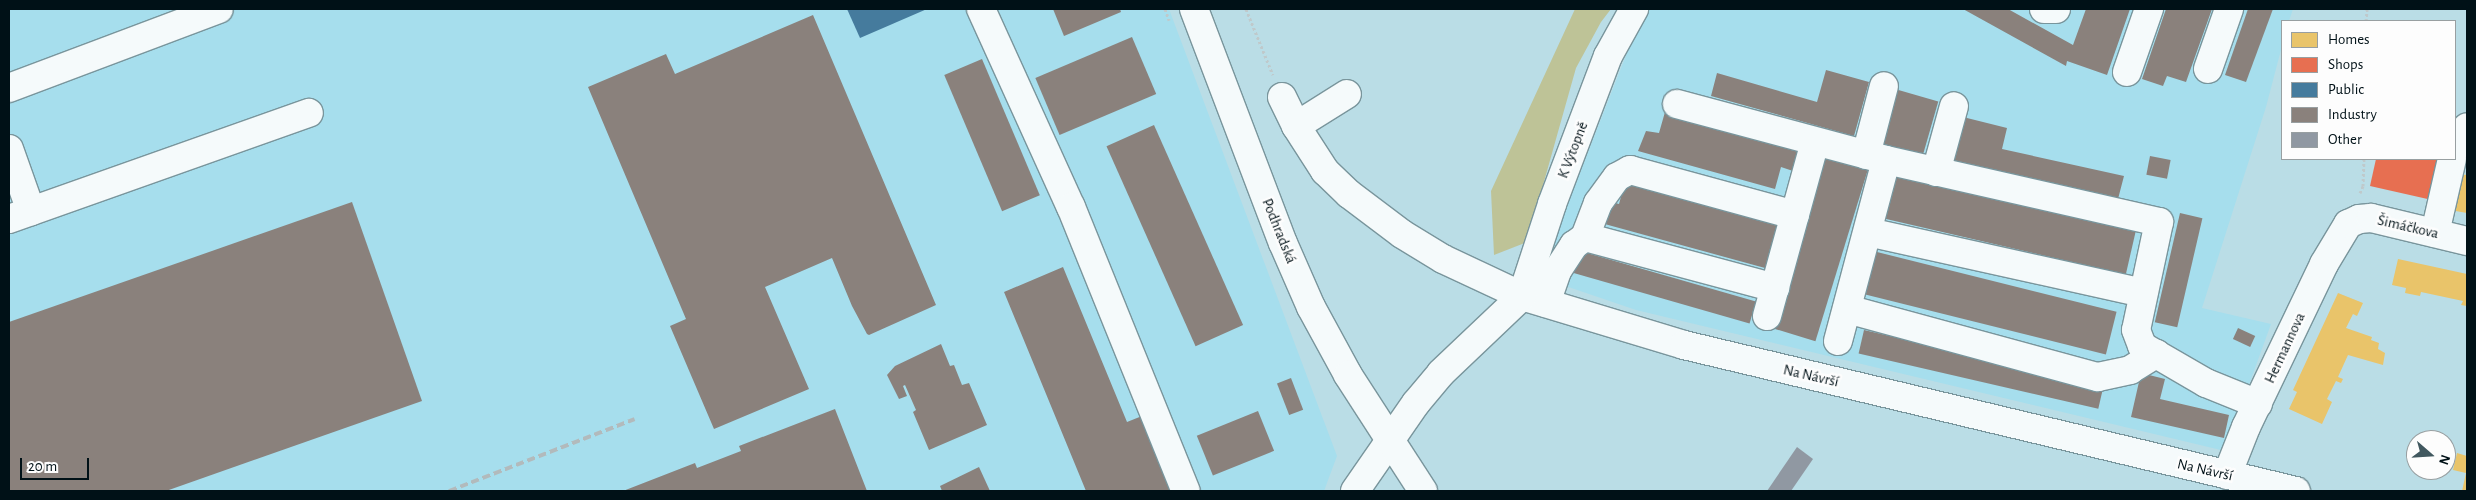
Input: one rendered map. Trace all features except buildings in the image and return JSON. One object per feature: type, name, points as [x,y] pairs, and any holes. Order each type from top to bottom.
[{"type":"street","points":[[9,88],[219,9]]},
{"type":"street","points":[[981,9],[1071,207],[1186,491]]},
{"type":"street","name":"Podhradská","points":[[1194,9],[1283,243],[1311,307],[1348,375],[1423,491]]},
{"type":"street","name":"K Výtopně","points":[[1534,299],[1552,204],[1608,56],[1634,9]]},
{"type":"street","points":[[2044,9],[2056,9]]},
{"type":"street","points":[[2127,72],[2149,9]]},
{"type":"street","points":[[2208,69],[2229,9]]},
{"type":"street","points":[[1838,341],[1868,232],[1884,86]]},
{"type":"street","points":[[1296,126],[1347,94]]},
{"type":"street","name":"Na Návrší","points":[[1282,97],[1296,126],[1325,171],[1379,218],[1443,259],[1534,299],[1684,345],[2296,491]]},
{"type":"street","points":[[1677,104],[1815,142],[1936,172],[2159,222],[2136,330],[2142,346],[2206,384],[2258,404]]},
{"type":"street","points":[[1936,172],[1954,106]]},
{"type":"street","points":[[9,149],[20,215],[309,113]]},
{"type":"street","points":[[2456,146],[2467,127]]},
{"type":"street","points":[[1767,316],[1815,142]]},
{"type":"street","points":[[2435,233],[2452,160]]},
{"type":"street","points":[[1355,491],[1416,402],[1441,373],[1534,299],[1557,271],[1574,245],[1585,237],[1598,203],[1617,176],[1630,170],[1795,215]]},
{"type":"street","name":"Šimáčkova","points":[[2348,224],[2359,219],[2371,218],[2467,241]]},
{"type":"street","name":"Hermannova","points":[[2227,475],[2246,427],[2324,264],[2348,224]]},
{"type":"street","points":[[1868,232],[2143,293]]},
{"type":"street","points":[[1585,237],[1775,288]]},
{"type":"street","points":[[1847,309],[2098,376],[2130,370],[2156,354]]},
{"type":"path","points":[[1165,9],[1170,23]]},
{"type":"path","points":[[1246,9],[1282,97]]},
{"type":"shaded area","points":[[9,9],[1169,9],[1337,456],[1324,491],[9,491]]},
{"type":"shaded area","points":[[1649,9],[2293,9],[2289,20],[2281,20],[2281,50],[2266,107],[2202,308],[2271,324],[2225,451],[1636,310],[1539,277],[1627,53]]},
{"type":"green space","points":[[1575,9],[1611,9],[1601,22],[1576,68],[1527,242],[1494,255],[1491,191]]},
{"type":"railway","points":[[449,491],[635,419]]}]
